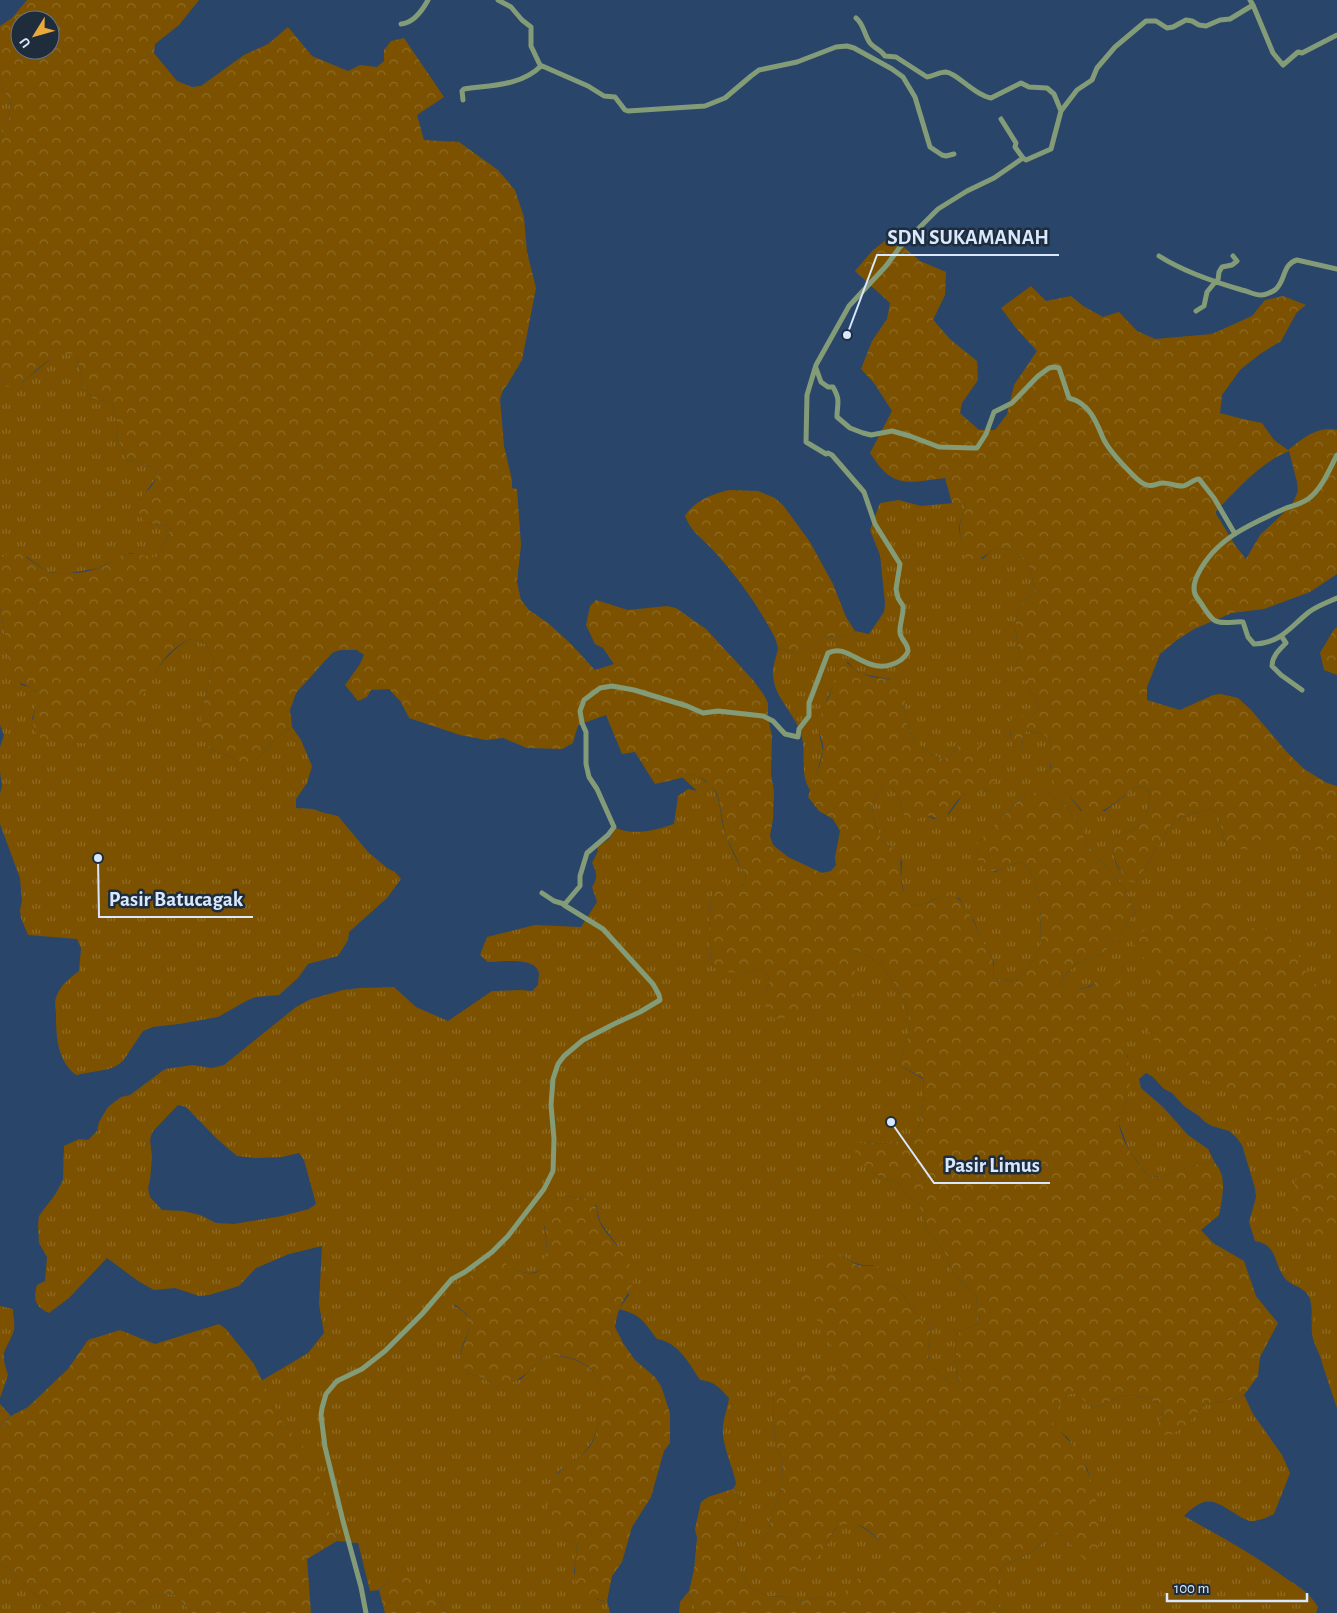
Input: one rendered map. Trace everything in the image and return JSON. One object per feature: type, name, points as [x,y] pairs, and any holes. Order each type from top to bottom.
[{"type":"street","points":[[400,24],[407,24],[413,20],[428,0]]},
{"type":"street","points":[[498,0],[512,8],[531,27],[532,49],[537,63],[588,86],[604,96],[615,97],[626,111],[705,106],[725,98],[759,70],[797,62],[836,46],[847,46],[861,51],[902,77],[915,97],[930,147],[942,155],[954,154]]},
{"type":"street","points":[[1001,119],[1016,143],[1015,147],[1026,160],[1051,149],[1061,111],[1077,90],[1092,80],[1097,68],[1115,47],[1146,20],[1156,21],[1167,28],[1173,27],[1184,20],[1199,26],[1206,26],[1220,20],[1230,19],[1252,2],[1273,52],[1283,64],[1298,52],[1302,53],[1337,35]]},
{"type":"street","points":[[856,18],[860,22],[870,43],[876,46],[885,56],[896,57],[927,77],[937,73],[950,73],[970,88],[991,98],[1021,83],[1029,87],[1047,88],[1054,94],[1061,111]]},
{"type":"street","points":[[463,100],[462,90],[464,89],[493,87],[500,83],[511,82],[531,75],[541,66]]},
{"type":"street","points":[[564,904],[580,886],[580,876],[587,853],[608,835],[614,827],[601,796],[588,773],[586,732],[580,711],[584,700],[588,696],[606,686],[622,687],[678,703],[703,713],[718,711],[763,716],[773,721],[785,734],[798,737],[798,729],[809,716],[809,704],[828,653],[837,650],[865,663],[889,666],[907,653],[906,643],[900,636],[903,606],[898,598],[896,589],[900,564],[875,524],[864,492],[832,455],[826,454],[806,442],[808,395],[816,365],[849,306],[886,266],[900,247],[928,217],[957,196],[994,178],[1023,158]]},
{"type":"street","points":[[1159,256],[1182,269],[1229,287],[1258,295],[1267,295],[1278,287],[1286,268],[1293,261],[1297,260],[1337,269]]},
{"type":"street","points":[[1196,311],[1204,306],[1207,292],[1218,280],[1222,267],[1237,262],[1233,256]]},
{"type":"street","points":[[816,365],[821,382],[828,387],[833,387],[837,394],[840,406],[836,417],[850,428],[871,435],[892,432],[910,436],[939,448],[977,448],[983,439],[994,412],[1012,403],[1038,376],[1049,368],[1059,368],[1069,398],[1090,411],[1101,429],[1103,438],[1138,480],[1145,485],[1151,486],[1163,483],[1180,486],[1199,478],[1214,498],[1235,534]]},
{"type":"street","points":[[1337,455],[1318,489],[1310,498],[1258,521],[1235,534],[1212,551],[1203,563],[1196,578],[1194,590],[1195,596],[1213,620],[1219,622],[1244,622],[1248,637],[1254,644],[1266,644],[1282,637],[1311,611],[1337,598]]},
{"type":"street","points":[[1282,637],[1286,643],[1277,652],[1272,661],[1272,666],[1281,676],[1302,690]]},
{"type":"street","points":[[366,1613],[325,1447],[321,1415],[326,1394],[337,1382],[362,1369],[385,1351],[422,1314],[448,1282],[492,1252],[508,1236],[544,1189],[553,1171],[553,1079],[558,1064],[564,1056],[583,1040],[660,1000],[653,984],[604,929],[564,904],[554,902],[542,893]]},
{"type":"green space","points":[[27,0],[199,0],[179,25],[155,44],[154,53],[177,81],[192,87],[201,86],[244,55],[268,44],[288,27],[312,56],[348,71],[360,65],[377,67],[384,61],[384,50],[391,41],[404,38],[444,97],[417,115],[424,140],[459,142],[498,170],[515,190],[524,217],[527,252],[536,288],[522,360],[503,390],[500,399],[504,446],[512,488],[517,489],[521,545],[517,582],[521,600],[529,610],[548,623],[595,670],[614,664],[603,648],[595,644],[586,625],[590,606],[596,600],[628,610],[667,606],[676,608],[706,629],[753,680],[768,703],[768,718],[772,736],[771,774],[774,792],[770,836],[773,845],[788,857],[822,873],[831,871],[836,865],[835,857],[840,831],[833,819],[819,811],[808,797],[823,752],[819,722],[833,687],[835,666],[840,659],[860,673],[870,677],[888,679],[897,684],[906,697],[905,717],[908,727],[912,736],[925,750],[944,759],[963,741],[973,741],[978,744],[994,765],[995,781],[988,789],[962,796],[942,820],[926,815],[911,823],[904,817],[900,800],[891,786],[883,786],[877,793],[874,800],[873,814],[883,843],[895,849],[900,856],[902,885],[910,904],[928,903],[945,895],[955,897],[960,901],[965,906],[990,953],[993,974],[999,981],[1016,980],[1033,961],[1041,944],[1040,906],[1035,880],[1026,865],[1018,862],[995,871],[985,869],[977,856],[978,842],[1023,796],[1039,791],[1048,793],[1063,802],[1083,830],[1084,839],[1089,847],[1124,887],[1135,912],[1104,952],[1076,964],[1059,985],[1082,989],[1090,987],[1096,981],[1113,977],[1120,983],[1127,1024],[1124,1049],[1127,1054],[1130,1082],[1128,1096],[1120,1116],[1119,1125],[1130,1152],[1148,1176],[1165,1176],[1197,1164],[1215,1163],[1222,1175],[1223,1181],[1219,1215],[1201,1230],[1213,1243],[1244,1261],[1256,1296],[1278,1323],[1260,1357],[1258,1376],[1244,1395],[1226,1401],[1207,1404],[1200,1409],[1189,1423],[1173,1434],[1165,1435],[1159,1430],[1159,1422],[1163,1414],[1161,1405],[1151,1400],[1135,1396],[1124,1396],[1115,1398],[1097,1407],[1088,1404],[1077,1394],[1069,1394],[1050,1418],[1079,1454],[1088,1473],[1096,1499],[1099,1525],[1098,1547],[1087,1563],[1062,1535],[1053,1533],[1035,1550],[1002,1567],[997,1575],[998,1603],[1001,1613],[696,1613],[689,1591],[694,1570],[697,1538],[695,1529],[701,1502],[708,1497],[733,1489],[739,1495],[742,1504],[742,1513],[735,1531],[735,1541],[738,1549],[736,1566],[751,1588],[767,1596],[785,1597],[802,1601],[820,1597],[828,1600],[837,1599],[867,1570],[876,1572],[884,1570],[889,1562],[887,1552],[870,1532],[861,1526],[847,1524],[835,1529],[820,1554],[800,1570],[771,1573],[759,1568],[757,1556],[759,1547],[769,1530],[772,1512],[779,1497],[783,1477],[782,1459],[775,1443],[774,1396],[779,1389],[803,1374],[834,1374],[842,1370],[842,1361],[830,1343],[823,1327],[813,1317],[811,1294],[813,1273],[815,1266],[822,1256],[827,1252],[838,1253],[858,1265],[881,1267],[881,1277],[885,1284],[896,1288],[904,1295],[912,1308],[931,1327],[928,1347],[929,1360],[936,1371],[952,1384],[960,1380],[954,1364],[956,1355],[955,1336],[962,1330],[979,1324],[976,1297],[952,1271],[947,1256],[927,1229],[918,1203],[905,1193],[897,1183],[872,1173],[855,1153],[857,1143],[883,1144],[915,1138],[919,1125],[923,1100],[923,1078],[899,1065],[907,1042],[910,1021],[904,1002],[894,982],[880,965],[871,958],[852,950],[857,984],[854,995],[850,1000],[840,1004],[811,1005],[783,1019],[777,1019],[766,1013],[765,996],[770,980],[766,972],[759,969],[741,973],[723,972],[715,968],[711,962],[709,933],[711,898],[719,880],[735,888],[743,886],[746,877],[725,835],[716,792],[705,780],[694,775],[655,784],[635,752],[622,754],[606,715],[578,725],[573,743],[562,749],[527,748],[503,738],[486,740],[460,735],[409,718],[401,702],[389,689],[371,690],[367,697],[358,701],[345,685],[364,655],[357,650],[340,650],[332,653],[296,693],[290,710],[292,727],[278,736],[255,761],[247,764],[238,762],[209,748],[202,733],[201,714],[214,660],[206,644],[189,639],[175,648],[166,657],[129,720],[110,737],[97,742],[78,743],[44,741],[38,736],[33,725],[37,693],[30,687],[14,680],[6,649],[0,607],[0,560],[7,554],[13,553],[20,554],[47,571],[54,573],[88,571],[102,567],[117,557],[127,554],[157,557],[171,529],[164,525],[146,523],[140,515],[137,508],[138,503],[140,498],[153,484],[156,468],[127,460],[116,435],[118,427],[112,402],[93,399],[83,386],[78,360],[72,354],[63,354],[48,361],[14,388],[5,386],[0,378],[0,141],[3,134],[3,125],[9,118],[11,101],[0,86],[0,26],[10,19],[10,60],[60,60],[60,10],[19,10]]},
{"type":"green space","points":[[0,86],[11,101],[9,118],[3,125],[3,134],[0,141]]},
{"type":"green space","points":[[891,236],[920,261],[946,272],[945,295],[933,320],[951,340],[977,361],[978,380],[962,403],[960,413],[979,430],[995,430],[1007,414],[1014,385],[1037,351],[1001,308],[1031,286],[1046,301],[1071,296],[1083,306],[1103,317],[1119,312],[1137,331],[1155,339],[1212,334],[1252,316],[1265,300],[1283,296],[1306,305],[1297,312],[1281,341],[1260,354],[1240,370],[1222,395],[1220,413],[1262,423],[1274,440],[1288,450],[1317,431],[1323,429],[1337,430],[1337,574],[1310,592],[1264,609],[1232,613],[1194,629],[1177,640],[1160,654],[1147,687],[1147,700],[1180,710],[1213,695],[1221,694],[1238,698],[1304,769],[1327,783],[1337,786],[1337,857],[1320,850],[1302,855],[1269,845],[1262,845],[1250,850],[1228,847],[1224,840],[1218,814],[1211,809],[1183,816],[1170,826],[1136,883],[1127,881],[1118,866],[1112,850],[1113,838],[1134,829],[1143,820],[1149,802],[1148,789],[1140,786],[1109,807],[1088,815],[1054,783],[1051,769],[1050,740],[1043,734],[1026,731],[1022,738],[1023,746],[1016,752],[1011,739],[1011,719],[1018,714],[1027,717],[1040,710],[1026,680],[1017,681],[1013,674],[1020,656],[1016,629],[1018,612],[1027,598],[1035,593],[1029,566],[1026,560],[1015,552],[995,547],[982,558],[966,559],[960,528],[965,503],[952,503],[945,478],[910,482],[901,481],[886,473],[870,453],[892,411],[874,383],[861,369],[872,341],[887,319],[890,303],[855,271],[872,251]],"holes":[[[1289,451],[1298,491],[1292,505],[1260,535],[1246,559],[1215,512],[1258,470]]]},
{"type":"green space","points":[[72,353],[78,360],[83,386],[93,399],[112,402],[118,427],[116,435],[127,460],[156,468],[157,477],[139,500],[146,523],[164,525],[171,529],[157,557],[131,553],[123,555],[99,568],[65,574],[48,572],[27,557],[2,557],[0,560],[0,378],[5,386],[22,383],[54,356]]},
{"type":"green space","points":[[729,490],[758,491],[775,498],[783,505],[810,542],[833,584],[846,617],[855,631],[839,637],[823,636],[797,654],[778,648],[771,631],[747,592],[734,574],[693,530],[685,516],[698,502]]},
{"type":"green space","points":[[899,500],[921,506],[965,502],[959,530],[966,551],[983,559],[995,547],[1015,552],[1026,560],[1035,593],[1027,598],[1018,612],[1016,629],[1020,656],[1015,665],[1026,680],[1040,710],[1027,717],[1011,719],[1010,735],[1017,751],[1023,746],[1022,738],[1026,731],[1043,734],[1050,740],[1052,757],[1050,766],[1054,783],[1069,796],[1081,811],[1105,811],[1132,790],[1140,786],[1148,789],[1149,802],[1143,820],[1134,829],[1113,838],[1115,861],[1125,876],[1136,883],[1170,826],[1183,816],[1211,809],[1218,814],[1224,840],[1228,847],[1265,843],[1309,851],[1318,849],[1327,851],[1337,857],[1337,1408],[1313,1337],[1310,1299],[1305,1291],[1290,1283],[1284,1277],[1268,1246],[1255,1241],[1249,1222],[1256,1197],[1255,1188],[1242,1145],[1236,1137],[1229,1131],[1205,1122],[1146,1073],[1139,1079],[1141,1088],[1163,1107],[1188,1135],[1208,1149],[1215,1163],[1197,1164],[1165,1176],[1148,1176],[1129,1150],[1119,1124],[1120,1115],[1127,1100],[1128,1056],[1123,1049],[1126,1040],[1096,981],[1092,985],[1083,988],[1059,985],[1076,964],[1104,952],[1135,912],[1124,887],[1089,847],[1084,839],[1083,830],[1063,802],[1048,793],[1039,791],[1023,796],[978,842],[977,856],[995,872],[1018,862],[1026,865],[1035,880],[1040,906],[1041,944],[1033,961],[1016,980],[999,981],[993,974],[994,964],[991,955],[981,939],[974,921],[959,898],[942,896],[920,905],[910,904],[905,897],[901,879],[902,862],[892,847],[883,843],[874,821],[874,800],[883,786],[891,786],[900,800],[904,817],[926,815],[934,819],[949,814],[962,796],[970,792],[987,790],[963,741],[944,759],[925,750],[912,736],[908,727],[905,717],[906,697],[889,679],[862,674],[848,662],[835,665],[836,675],[834,684],[827,699],[819,733],[823,751],[810,790],[807,784],[801,734],[774,683],[773,669],[778,648],[797,654],[823,636],[839,637],[855,631],[869,634],[884,612],[885,603],[880,555],[870,530],[880,503]]},
{"type":"green space","points":[[0,607],[6,650],[21,685],[30,687],[37,693],[37,702],[32,719],[61,741],[79,742],[154,674],[174,651],[189,639],[206,644],[214,660],[201,714],[209,748],[238,762],[255,761],[278,736],[292,727],[301,740],[312,766],[307,783],[296,799],[296,808],[313,809],[338,816],[368,852],[387,868],[395,872],[401,879],[387,898],[349,932],[348,940],[338,956],[308,964],[298,978],[279,995],[256,997],[218,1017],[153,1027],[143,1031],[123,1061],[109,1069],[76,1075],[70,1069],[61,1055],[59,1047],[56,1031],[55,1001],[62,986],[79,971],[81,948],[77,939],[28,935],[21,918],[20,878],[0,824],[0,794],[2,786],[0,747],[4,735],[0,725]]},
{"type":"green space","points":[[1337,627],[1337,675],[1324,670],[1320,653]]},
{"type":"green space","points":[[694,775],[704,780],[715,792],[725,834],[746,877],[743,886],[735,888],[719,881],[711,898],[709,933],[711,962],[715,968],[741,973],[759,969],[766,972],[770,980],[765,996],[780,1019],[813,1004],[839,1004],[854,967],[851,959],[852,950],[862,953],[880,965],[894,982],[904,1002],[910,1025],[907,1042],[899,1065],[923,1079],[924,1092],[917,1132],[915,1138],[883,1144],[866,1142],[872,1173],[897,1183],[905,1193],[918,1203],[927,1229],[947,1256],[952,1271],[976,1297],[979,1324],[962,1330],[955,1336],[956,1355],[954,1364],[960,1380],[952,1384],[932,1366],[928,1354],[931,1327],[912,1308],[904,1295],[896,1288],[885,1284],[873,1265],[859,1264],[840,1254],[820,1321],[832,1346],[843,1361],[842,1370],[834,1374],[803,1374],[774,1396],[775,1443],[782,1459],[783,1477],[779,1497],[772,1512],[769,1530],[759,1547],[827,1545],[838,1526],[849,1523],[866,1529],[883,1545],[890,1557],[888,1565],[884,1570],[876,1572],[867,1571],[837,1599],[828,1600],[820,1597],[802,1601],[785,1597],[767,1596],[751,1588],[736,1566],[738,1549],[735,1541],[735,1531],[742,1513],[739,1495],[733,1489],[736,1484],[723,1439],[723,1425],[729,1398],[713,1383],[700,1380],[682,1354],[671,1344],[657,1339],[637,1316],[619,1309],[629,1295],[617,1245],[600,1222],[596,1205],[583,1199],[566,1196],[543,1220],[547,1255],[542,1269],[533,1273],[527,1273],[507,1266],[454,1306],[463,1311],[468,1317],[468,1330],[461,1351],[461,1360],[467,1373],[484,1378],[495,1387],[521,1379],[546,1355],[561,1356],[584,1364],[599,1380],[603,1403],[593,1439],[583,1453],[558,1472],[562,1538],[577,1545],[574,1573],[597,1600],[607,1601],[610,1613],[447,1613],[431,1588],[390,1579],[379,1590],[370,1591],[358,1543],[337,1541],[314,1461],[282,1421],[261,1381],[308,1353],[324,1333],[319,1304],[322,1246],[289,1254],[256,1268],[239,1286],[199,1296],[175,1288],[154,1290],[138,1281],[107,1258],[69,1298],[49,1313],[38,1305],[35,1298],[37,1285],[45,1281],[47,1257],[39,1243],[38,1225],[39,1216],[55,1195],[63,1180],[64,1146],[79,1139],[88,1140],[97,1131],[99,1122],[108,1107],[121,1097],[130,1095],[165,1069],[193,1065],[212,1068],[224,1065],[296,1007],[311,999],[343,990],[394,987],[416,1007],[448,1021],[492,991],[532,991],[538,985],[539,973],[536,968],[531,964],[517,961],[488,962],[480,955],[487,937],[535,925],[581,927],[597,902],[592,887],[596,875],[592,863],[598,851],[597,847],[609,839],[616,828],[638,832],[674,824],[678,796],[688,789],[697,791],[682,777]],"holes":[[[178,1105],[186,1107],[217,1139],[237,1156],[256,1158],[282,1157],[299,1153],[304,1160],[316,1204],[309,1209],[282,1216],[234,1224],[216,1223],[200,1215],[183,1211],[162,1210],[150,1197],[148,1188],[152,1157],[150,1139],[153,1131]]]},
{"type":"green space","points":[[1208,902],[1249,927],[1259,930],[1277,930],[1284,933],[1292,942],[1311,977],[1333,1007],[1337,1009],[1337,1228],[1328,1239],[1309,1232],[1292,1206],[1295,1185],[1297,1178],[1304,1168],[1305,1159],[1300,1139],[1286,1117],[1263,1120],[1244,1115],[1224,1088],[1179,1071],[1164,1062],[1158,1056],[1153,1038],[1144,1025],[1139,999],[1159,982],[1158,974],[1150,961],[1142,957],[1128,936],[1129,934],[1144,931],[1162,915],[1187,911]]},
{"type":"green space","points":[[566,1196],[583,1199],[591,1197],[600,1223],[629,1262],[633,1281],[619,1310],[615,1327],[635,1360],[655,1377],[661,1386],[670,1413],[670,1443],[664,1451],[651,1497],[632,1527],[622,1562],[612,1576],[607,1601],[586,1595],[580,1589],[575,1574],[577,1545],[562,1538],[547,1519],[550,1485],[562,1469],[586,1451],[595,1437],[602,1405],[602,1392],[599,1381],[593,1371],[585,1364],[561,1356],[546,1355],[517,1380],[495,1387],[484,1378],[467,1373],[461,1357],[469,1326],[468,1317],[465,1312],[449,1299],[478,1270],[501,1259],[510,1267],[519,1271],[535,1273],[540,1270],[544,1265],[547,1250],[544,1216],[552,1206]]},
{"type":"green space","points":[[0,1306],[13,1309],[14,1331],[4,1353],[8,1375],[0,1398]]},
{"type":"green space","points":[[219,1324],[226,1329],[254,1364],[282,1421],[315,1461],[337,1541],[307,1559],[311,1613],[192,1613],[176,1595],[167,1594],[147,1598],[122,1613],[54,1613],[0,1562],[0,1427],[11,1416],[28,1407],[68,1369],[88,1340],[120,1330],[155,1344]]},
{"type":"green space","points":[[1069,1394],[1077,1394],[1088,1404],[1097,1407],[1115,1398],[1124,1396],[1140,1397],[1161,1405],[1163,1414],[1159,1422],[1188,1423],[1207,1404],[1226,1401],[1244,1395],[1253,1414],[1282,1455],[1290,1473],[1274,1514],[1250,1521],[1217,1503],[1205,1502],[1199,1504],[1184,1516],[1245,1551],[1301,1588],[1318,1607],[1316,1613],[1001,1613],[998,1603],[997,1575],[1002,1567],[1035,1550],[1053,1533],[1062,1535],[1087,1562],[1099,1529],[1088,1470],[1068,1438],[1054,1426],[1049,1418]]},
{"type":"green space","points":[[0,1404],[11,1416],[0,1427]]},
{"type":"green space","points":[[0,1562],[18,1577],[54,1613],[0,1613]]},
{"type":"green space","points":[[419,1575],[431,1588],[447,1613],[385,1613],[379,1590],[390,1579]]},
{"type":"green space","points":[[689,1591],[696,1613],[679,1613],[680,1602]]},
{"type":"green space","points":[[167,1594],[176,1595],[192,1613],[122,1613],[147,1598]]},
{"type":"place","name":"SDN SUKAMANAH","points":[[847,335]]},
{"type":"place","name":"Pasir Batucagak","points":[[98,858]]},
{"type":"place","name":"Pasir Limus","points":[[891,1122]]}]
